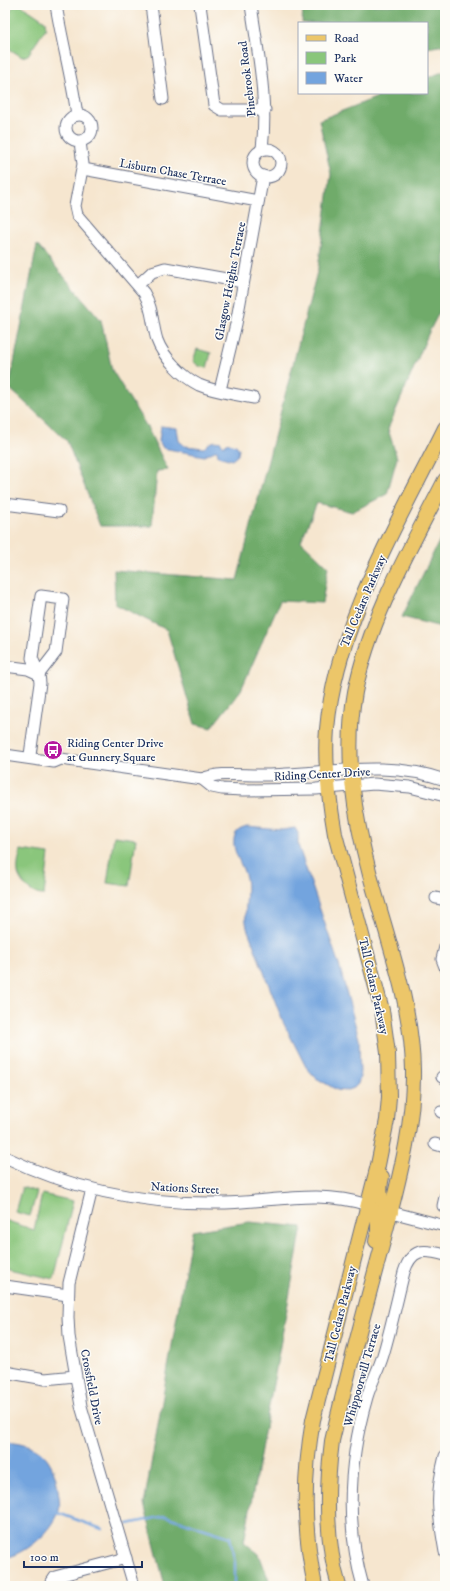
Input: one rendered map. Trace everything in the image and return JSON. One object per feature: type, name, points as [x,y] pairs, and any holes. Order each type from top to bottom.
[{"type":"main road","name":"Tall Cedars Parkway","points":[[315,1586],[305,1527],[304,1506],[307,1450],[313,1420],[384,1140],[389,1097],[386,1033],[382,1010],[335,834],[326,771],[329,708],[338,664],[347,635],[359,605],[445,428]]},
{"type":"main road","name":"Tall Cedars Parkway","points":[[339,1586],[332,1555],[328,1519],[328,1477],[330,1457],[337,1420],[403,1166],[409,1135],[413,1090],[411,1044],[398,979],[356,821],[350,756],[354,699],[366,654],[390,592],[445,480]]},
{"type":"main road","points":[[384,1140],[388,1151],[381,1179],[380,1191],[383,1203],[387,1210],[391,1212]]},
{"type":"main road","points":[[368,1205],[374,1211],[379,1228],[372,1260],[375,1271]]},
{"type":"street","points":[[56,5],[72,81],[77,115]]},
{"type":"street","points":[[151,5],[163,99]]},
{"type":"street","points":[[200,5],[214,105],[222,110],[265,110]]},
{"type":"street","name":"Pinebrook Road","points":[[251,5],[265,110],[262,150]]},
{"type":"street","points":[[77,115],[88,118],[92,129],[90,136],[80,142],[70,138],[66,132],[68,121],[77,115]]},
{"type":"street","points":[[80,142],[83,169],[75,206],[77,215],[138,285],[150,304],[157,339],[163,351],[175,365],[199,385],[253,398]]},
{"type":"street","points":[[262,150],[275,151],[281,162],[276,173],[269,177],[263,176],[255,170],[253,162],[255,154],[262,150]]},
{"type":"street","name":"Lisburn Chase Terrace","points":[[83,169],[258,201]]},
{"type":"street","name":"Glasgow Heights Terrace","points":[[220,390],[236,324],[263,176]]},
{"type":"street","points":[[138,285],[152,272],[165,268],[243,282]]},
{"type":"street","points":[[5,504],[59,511]]},
{"type":"street","points":[[30,754],[40,683],[40,674],[32,658],[41,596],[63,599],[56,652],[40,674]]},
{"type":"street","points":[[5,666],[26,669],[40,674]]},
{"type":"street","name":"Riding Center Drive","points":[[5,749],[30,754],[56,755],[61,759],[202,779],[215,774],[266,775],[351,769],[401,770],[445,780]]},
{"type":"street","name":"Riding Center Drive","points":[[5,755],[54,762],[61,759]]},
{"type":"street","name":"Riding Center Drive","points":[[202,779],[212,787],[222,789],[271,790],[393,785],[410,787],[445,796]]},
{"type":"street","points":[[445,947],[442,959],[445,966]]},
{"type":"street","name":"Nations Street","points":[[5,1158],[48,1176],[92,1189],[127,1196],[188,1203],[244,1202],[312,1196],[346,1199],[368,1205]]},
{"type":"street","name":"Crossfield Drive","points":[[92,1189],[73,1265],[68,1295],[69,1336],[75,1376],[85,1421],[134,1586]]},
{"type":"street","points":[[391,1212],[445,1226]]},
{"type":"street","name":"Whippoorwill Terrace","points":[[364,1586],[358,1566],[352,1528],[351,1489],[356,1444],[367,1397],[383,1356],[404,1272],[408,1262],[415,1254],[422,1251],[445,1255]]},
{"type":"street","points":[[5,1286],[51,1294],[68,1295]]},
{"type":"street","points":[[5,1372],[45,1379],[75,1376]]},
{"type":"street","points":[[445,1456],[438,1495],[445,1552]]},
{"type":"street","points":[[49,1586],[55,1576],[126,1558]]},
{"type":"green space","points":[[14,5],[21,5],[45,21],[46,28],[28,55],[22,57],[5,46],[5,19]]},
{"type":"green space","points":[[303,5],[445,5],[445,45],[428,48],[428,22],[302,22]]},
{"type":"green space","points":[[445,71],[445,301],[429,332],[388,429],[397,458],[387,494],[352,512],[317,503],[301,541],[328,567],[322,603],[280,601],[241,690],[211,728],[195,724],[167,630],[115,604],[114,570],[237,580],[318,268],[331,174],[319,120],[385,94],[428,94],[428,78]]},
{"type":"green space","points":[[37,245],[101,320],[112,370],[147,427],[168,470],[157,471],[152,526],[100,526],[67,441],[9,388]]},
{"type":"green space","points":[[197,349],[211,353],[207,368],[199,366],[193,361]]},
{"type":"green space","points":[[445,529],[445,628],[402,617]]},
{"type":"green space","points":[[114,836],[136,839],[129,886],[107,883]]},
{"type":"green space","points":[[21,850],[49,854],[44,895],[36,894],[22,881],[18,873]]},
{"type":"green space","points":[[22,1187],[37,1192],[30,1216],[15,1212]]},
{"type":"green space","points":[[42,1194],[73,1201],[54,1279],[5,1268],[5,1220],[34,1230]]},
{"type":"green space","points":[[249,1222],[302,1227],[244,1542],[259,1554],[271,1586],[165,1586],[144,1504],[192,1231]]},
{"type":"water","points":[[161,426],[177,428],[179,441],[185,446],[204,448],[212,442],[218,441],[221,442],[223,446],[227,443],[236,445],[239,449],[238,455],[232,460],[218,456],[217,450],[204,456],[163,448],[159,441]]},
{"type":"water","points":[[247,827],[282,830],[295,828],[298,833],[298,845],[340,968],[359,1039],[360,1076],[358,1084],[354,1088],[345,1091],[337,1090],[316,1078],[306,1067],[283,1022],[247,928],[247,884],[234,844],[237,832]]},
{"type":"water","points":[[5,1441],[27,1445],[42,1453],[48,1460],[56,1478],[60,1505],[58,1514],[54,1521],[36,1542],[21,1552],[5,1558]]},
{"type":"waterway","points":[[58,1513],[102,1529]]},
{"type":"waterway","points":[[128,1524],[165,1516],[230,1537],[235,1563],[235,1586]]},
{"type":"place","name":"Riding Center Drive at Gunnery Square","points":[[53,750]]}]
